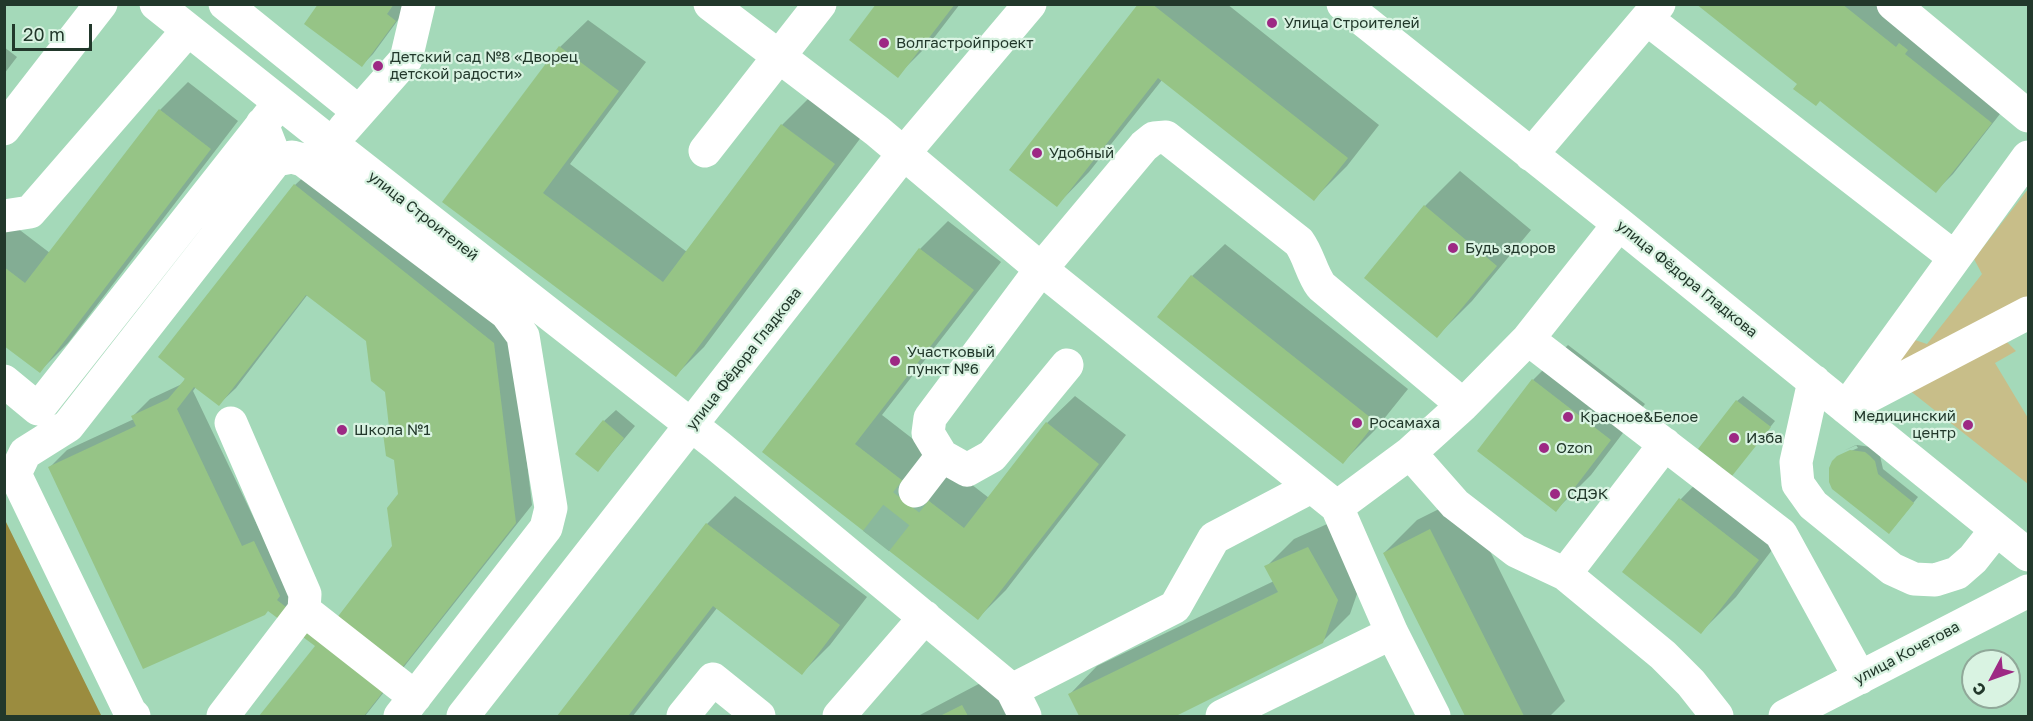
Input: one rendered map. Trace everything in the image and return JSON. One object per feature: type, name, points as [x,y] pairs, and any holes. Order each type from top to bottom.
[{"type":"street","points":[[4,129],[101,4]]},
{"type":"street","name":"улица Строителей","points":[[156,4],[188,30],[271,113],[332,144],[692,425],[867,552],[926,617],[1019,703]]},
{"type":"street","points":[[225,4],[358,112]]},
{"type":"street","points":[[332,144],[406,59],[419,4]]},
{"type":"street","points":[[710,4],[904,153],[1041,269],[1337,507],[1392,633],[1434,717]]},
{"type":"street","points":[[705,151],[820,4]]},
{"type":"street","name":"улица Фёдора Гладкова","points":[[463,717],[904,153],[1030,4]]},
{"type":"street","name":"улица Фёдора Гладкова","points":[[1343,4],[2028,555]]},
{"type":"street","points":[[1893,4],[2028,116]]},
{"type":"street","points":[[1531,155],[1653,12],[1954,257]]},
{"type":"street","points":[[4,216],[30,212],[188,30]]},
{"type":"street","points":[[271,113],[276,160]]},
{"type":"street","points":[[4,381],[38,409],[271,113]]},
{"type":"street","points":[[1067,365],[992,456],[967,470],[942,456],[928,433],[930,418],[1041,269],[1144,146],[1154,138],[1166,137],[1299,242],[1306,251],[1313,275],[1321,286],[1463,405]]},
{"type":"street","points":[[134,717],[15,474],[25,453],[68,426],[276,160],[292,157],[303,160],[506,313],[523,336],[551,508],[546,528],[408,707],[304,610]]},
{"type":"street","points":[[1846,408],[2028,157]]},
{"type":"street","points":[[1337,507],[1410,453],[1463,405],[1528,339],[1619,224]]},
{"type":"street","points":[[1846,408],[2028,313]]},
{"type":"street","points":[[1528,339],[1781,534],[1860,678]]},
{"type":"street","points":[[1814,381],[1796,462],[1798,484],[1813,505],[1892,569],[1914,579],[1935,580],[1957,573],[1973,559],[1996,530]]},
{"type":"street","points":[[223,717],[304,610],[305,594],[231,423]]},
{"type":"street","points":[[1565,574],[1665,444]]},
{"type":"street","points":[[1410,453],[1455,504],[1516,551],[1565,574],[1663,656],[1691,683],[1717,717]]},
{"type":"street","points":[[915,491],[942,456]]},
{"type":"street","points":[[1019,703],[1175,607],[1214,538],[1311,487]]},
{"type":"street","name":"улица Кочетова","points":[[1785,717],[2028,591]]},
{"type":"street","points":[[839,717],[926,617]]},
{"type":"street","points":[[1222,717],[1392,633]]},
{"type":"street","points":[[683,717],[713,679],[759,717]]},
{"type":"shaded area","points":[[2028,189],[2028,296],[1902,365],[1897,357],[1915,340],[1927,344],[1982,274],[1974,259]]},
{"type":"shaded area","points":[[2003,338],[2016,351],[1995,363],[2028,418],[2028,484],[1904,386]]},
{"type":"shaded area","points":[[5,520],[101,715],[103,716],[5,716]]},
{"type":"building","points":[[318,4],[394,4],[387,14],[396,21],[362,67],[304,24]]},
{"type":"building","points":[[876,4],[955,4],[898,78],[849,40]]},
{"type":"building","points":[[1138,4],[1152,4],[1348,158],[1314,201],[1158,78],[1057,207],[1009,170]]},
{"type":"building","points":[[1696,4],[1842,4],[1896,47],[1899,43],[1908,50],[1905,54],[1992,123],[1936,193],[1820,101],[1816,106],[1793,89],[1797,84]]},
{"type":"building","points":[[559,46],[619,91],[543,193],[663,282],[781,124],[835,164],[676,377],[442,202]]},
{"type":"building","points":[[159,109],[211,149],[40,373],[4,346],[4,267],[25,283]]},
{"type":"building","points":[[294,184],[494,343],[516,523],[364,716],[259,716],[315,646],[268,611],[265,615],[143,669],[48,467],[136,426],[131,416],[168,399],[185,379],[158,357]],"holes":[[[306,295],[366,341],[371,381],[385,392],[389,427],[383,433],[386,456],[394,460],[398,494],[387,508],[392,546],[323,636],[277,600],[280,596],[254,541],[242,546],[177,409],[194,387],[219,406]]]},
{"type":"building","points":[[1424,205],[1497,266],[1437,338],[1364,278]]},
{"type":"building","points":[[919,248],[974,290],[855,444],[964,528],[1046,422],[1099,464],[978,620],[762,452]]},
{"type":"building","points":[[1191,275],[1376,422],[1343,464],[1157,317]]},
{"type":"building","points":[[1532,379],[1611,440],[1556,512],[1477,451]]},
{"type":"building","name":"Изба","points":[[1736,400],[1771,427],[1732,476],[1698,449]]},
{"type":"building","points":[[603,420],[624,438],[598,472],[575,454]]},
{"type":"building","points":[[1850,450],[1865,452],[1870,456],[1875,461],[1878,474],[1914,503],[1889,534],[1832,489],[1829,482],[1829,468],[1832,461]]},
{"type":"building","points":[[1679,498],[1759,560],[1701,634],[1622,572]]},
{"type":"building","points":[[706,523],[840,625],[802,675],[713,606],[628,716],[557,716]]},
{"type":"building","points":[[1430,529],[1524,716],[1465,716],[1383,553]]},
{"type":"building","points":[[1308,547],[1338,600],[1323,643],[1176,716],[1079,716],[1068,694],[1278,592],[1264,566]]},
{"type":"building","points":[[962,705],[968,716],[940,716]]},
{"type":"tunnel","points":[[876,541],[915,491]]},
{"type":"place","name":"Улица Строителей","points":[[1272,23]]},
{"type":"place","name":"Волгастройпроект","points":[[884,43]]},
{"type":"place","name":"Детский сад №8 «Дворец детской радости»","points":[[378,66]]},
{"type":"place","name":"Удобный","points":[[1037,153]]},
{"type":"place","name":"Будь здоров","points":[[1453,248]]},
{"type":"place","name":"Участковый пункт №6","points":[[895,361]]},
{"type":"place","name":"Красное&Белое","points":[[1568,417]]},
{"type":"place","name":"Росамаха","points":[[1357,423]]},
{"type":"place","name":"Медицинский центр","points":[[1968,425]]},
{"type":"place","name":"Школа №1","points":[[342,430]]},
{"type":"place","name":"Изба","points":[[1734,438]]},
{"type":"place","name":"Ozon","points":[[1544,448]]},
{"type":"place","name":"СДЭК","points":[[1555,494]]}]
